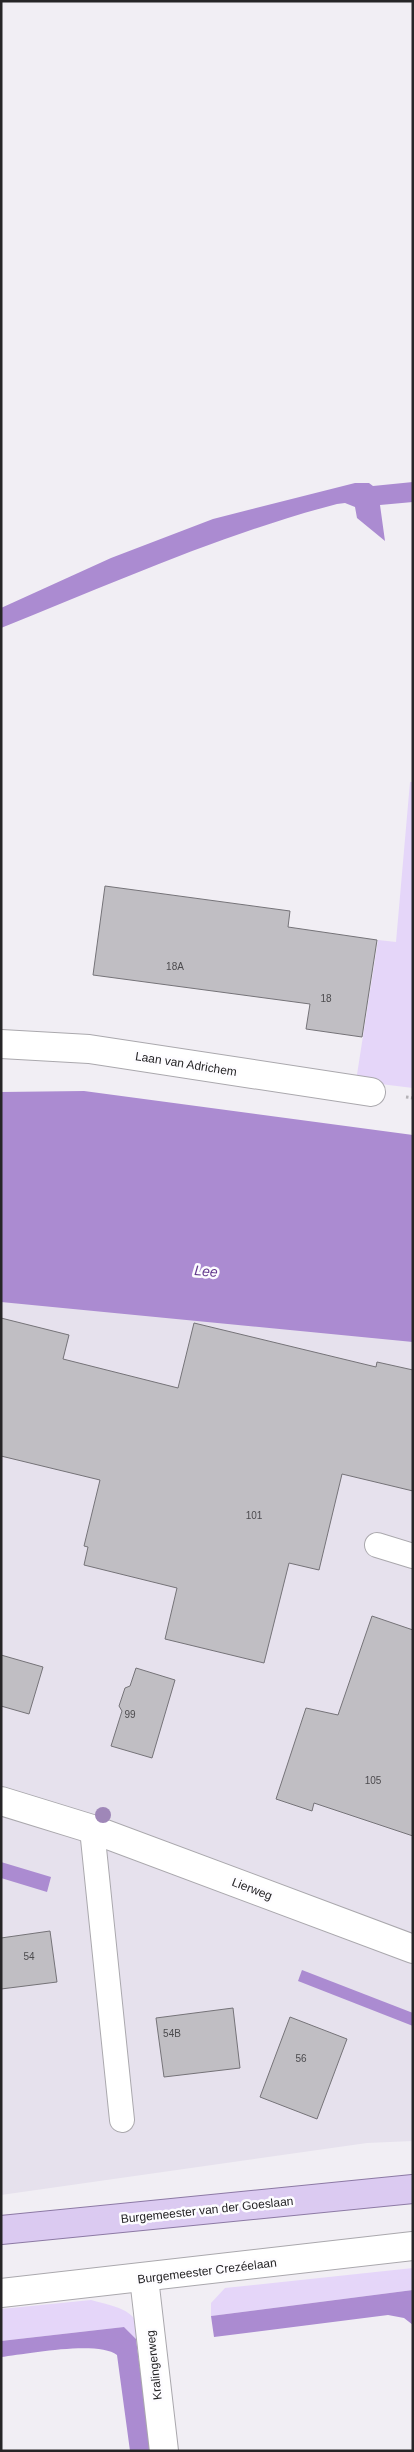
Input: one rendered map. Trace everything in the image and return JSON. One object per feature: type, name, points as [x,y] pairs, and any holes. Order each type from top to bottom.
[{"type":"main road","name":"Burgemeester van der Goeslaan","points":[[1,2230],[413,2189]]},
{"type":"street","name":"Laan van Adrichem","points":[[1,1044],[89,1049],[371,1092]]},
{"type":"street","name":"Lierweg","points":[[1,1801],[92,1829],[413,1949]]},
{"type":"street","name":"Burgemeester Crezéelaan","points":[[1,2293],[413,2246]]},
{"type":"street","name":"Kralingerweg","points":[[144,2278],[164,2451]]},
{"type":"lane","points":[[377,1545],[413,1556]]},
{"type":"lane","points":[[92,1829],[122,2120]]},
{"type":"shaded area","points":[[410,782],[413,782],[413,1088],[356,1081],[378,940],[396,942]]},
{"type":"shaded area","points":[[1,1209],[413,1278],[413,2141],[367,2143],[1,2195]]},
{"type":"shaded area","points":[[413,2268],[413,2290],[211,2316],[211,2303],[225,2288]]},
{"type":"shaded area","points":[[91,2300],[114,2306],[129,2313],[138,2326],[143,2350],[137,2350],[136,2339],[124,2327],[1,2341],[1,2309]]},
{"type":"water","points":[[413,482],[413,502],[380,505],[385,541],[357,518],[355,507],[345,503],[337,504],[294,516],[209,545],[1,628],[1,608],[111,558],[213,519],[355,483],[369,483],[373,486]]},
{"type":"water","name":"Lee","points":[[84,1091],[413,1135],[413,1342],[1,1302],[1,1092]]},
{"type":"water","points":[[1,1862],[51,1877],[47,1892],[1,1878]]},
{"type":"water","points":[[302,1970],[413,2013],[413,2026],[298,1981]]},
{"type":"water","points":[[413,2290],[413,2325],[404,2318],[388,2315],[214,2337],[211,2316]]},
{"type":"water","points":[[124,2327],[136,2339],[151,2451],[130,2451],[117,2355],[108,2351],[79,2348],[1,2357],[1,2341]]},
{"type":"building","points":[[105,886],[290,911],[288,927],[377,940],[362,1037],[306,1029],[310,1004],[93,975]]},
{"type":"building","points":[[1,1318],[69,1335],[63,1359],[178,1388],[194,1323],[376,1367],[377,1362],[413,1370],[413,1491],[342,1474],[319,1570],[289,1563],[264,1663],[165,1639],[177,1588],[84,1565],[88,1547],[84,1546],[100,1480],[1,1456]]},
{"type":"building","points":[[372,1616],[413,1630],[413,1836],[314,1803],[312,1811],[276,1799],[306,1708],[338,1715]]},
{"type":"building","points":[[1,1655],[43,1667],[29,1714],[1,1706]]},
{"type":"building","points":[[136,1668],[175,1680],[152,1758],[111,1746],[122,1711],[119,1706],[125,1688],[130,1686]]},
{"type":"building","points":[[50,1931],[57,1982],[1,1989],[1,1938]]},
{"type":"building","points":[[233,2008],[240,2068],[164,2077],[156,2018]]},
{"type":"building","points":[[290,2017],[347,2039],[317,2119],[260,2097]]}]
